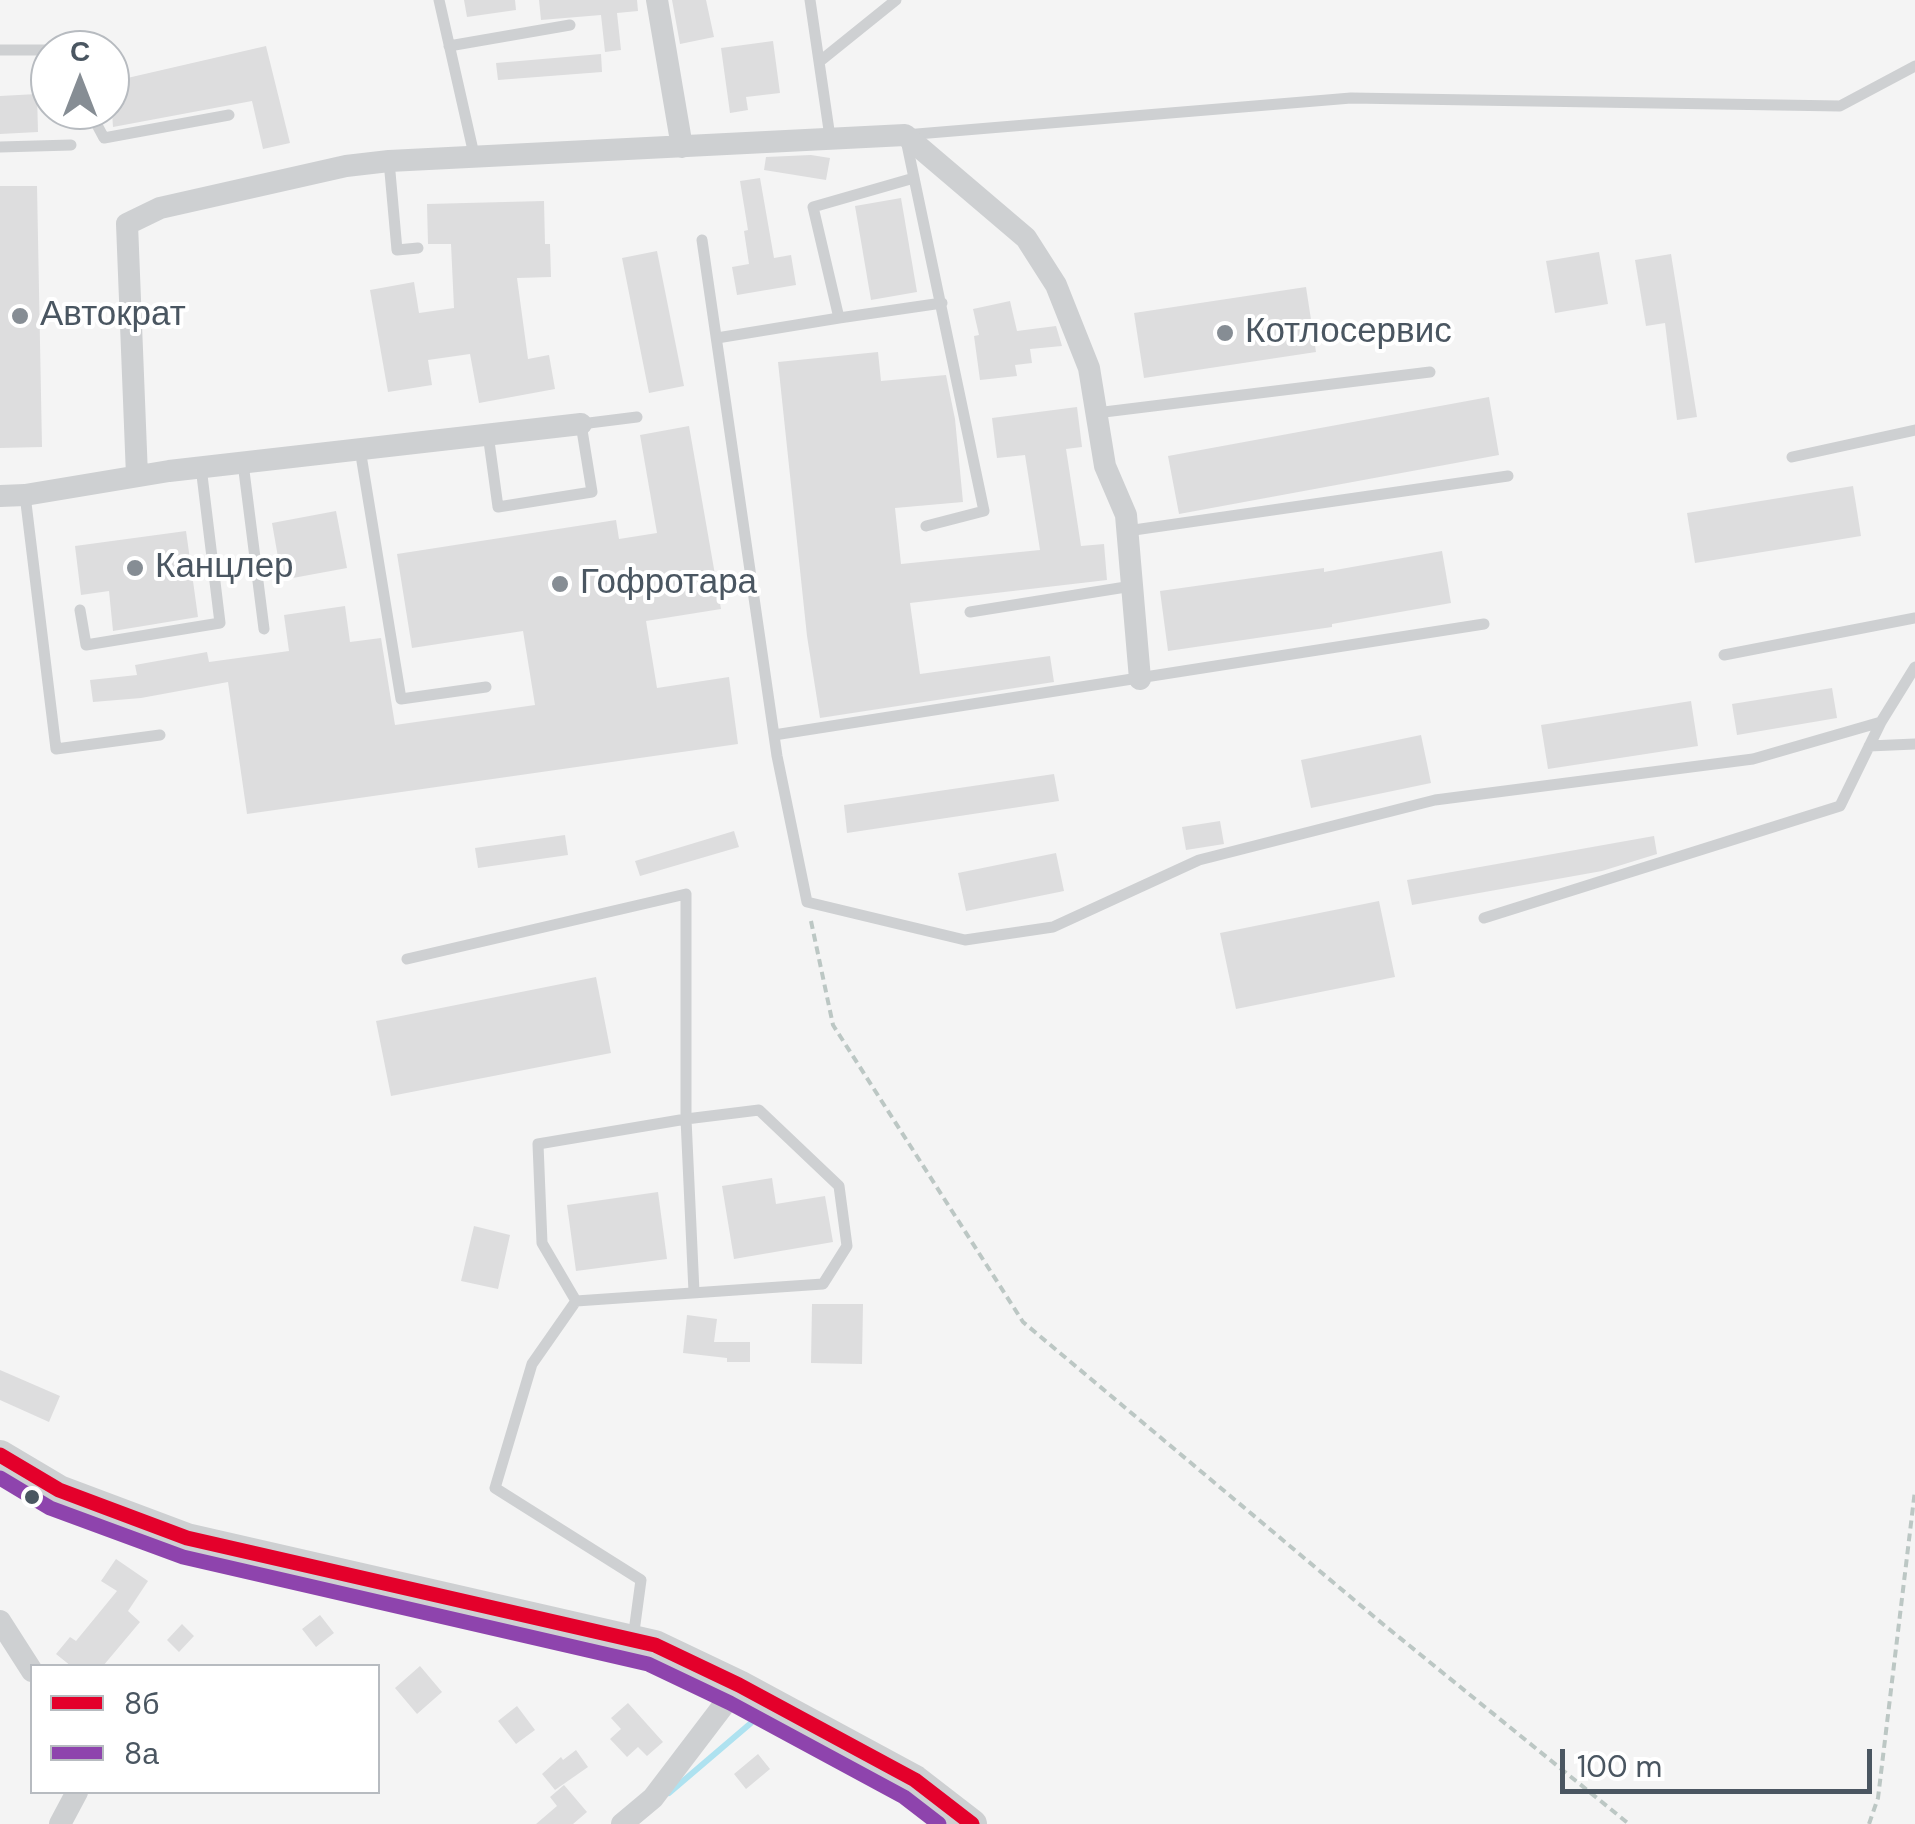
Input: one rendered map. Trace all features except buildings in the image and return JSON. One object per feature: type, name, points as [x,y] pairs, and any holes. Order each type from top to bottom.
[{"type":"street","points":[[657,0],[682,148]]},
{"type":"street","points":[[136,476],[128,224],[160,208],[346,166],[389,161],[905,134],[1026,238],[1056,285],[1089,368],[1105,466],[1126,515],[1140,678]]},
{"type":"street","points":[[0,496],[201,467],[582,424]]},
{"type":"street","points":[[0,1455],[59,1490],[187,1538],[655,1645],[915,1780],[972,1824]]},
{"type":"street","points":[[0,1621],[30,1668]]},
{"type":"street","points":[[622,1824],[653,1798],[738,1685]]},
{"type":"street","points":[[60,1824],[75,1794]]},
{"type":"lane","points":[[439,0],[475,159]]},
{"type":"lane","points":[[810,0],[830,137]]},
{"type":"lane","points":[[819,62],[896,0]]},
{"type":"lane","points":[[450,46],[570,25]]},
{"type":"lane","points":[[0,50],[30,50]]},
{"type":"lane","points":[[926,526],[984,511],[905,134],[1351,98],[1840,106],[1915,66]]},
{"type":"lane","points":[[100,130],[104,138],[229,115]]},
{"type":"lane","points":[[0,147],[71,145]]},
{"type":"lane","points":[[389,161],[397,250],[418,248]]},
{"type":"lane","points":[[839,318],[813,208],[914,178]]},
{"type":"lane","points":[[702,240],[774,736],[807,902],[965,940],[1053,927],[1200,860],[1435,800],[1753,759],[1881,722]]},
{"type":"lane","points":[[716,338],[942,303]]},
{"type":"lane","points":[[1096,412],[1430,372]]},
{"type":"lane","points":[[488,434],[498,507],[592,492],[582,424],[636,417]]},
{"type":"lane","points":[[1792,457],[1915,430]]},
{"type":"lane","points":[[360,449],[400,699],[486,687]]},
{"type":"lane","points":[[243,462],[264,629]]},
{"type":"lane","points":[[80,610],[86,645],[220,623],[201,467]]},
{"type":"lane","points":[[1128,531],[1508,476]]},
{"type":"lane","points":[[26,495],[56,749],[160,736]]},
{"type":"lane","points":[[970,612],[1132,586]]},
{"type":"lane","points":[[1724,654],[1915,618]]},
{"type":"lane","points":[[774,736],[1484,624]]},
{"type":"lane","points":[[1484,918],[1840,806],[1881,722],[1915,667]]},
{"type":"lane","points":[[1870,746],[1915,744]]},
{"type":"lane","points":[[407,959],[686,894],[686,1119],[694,1292]]},
{"type":"lane","points":[[759,1110],[839,1186],[848,1246],[823,1284],[576,1300],[542,1243],[538,1144],[759,1110]]},
{"type":"lane","points":[[576,1300],[532,1364],[496,1488],[641,1580],[633,1640]]},
{"type":"path","points":[[807,902],[833,1025],[1023,1322],[1384,1625],[1629,1824]]},
{"type":"path","points":[[1869,1824],[1878,1798],[1915,1490]]},
{"type":"waterway","points":[[669,1793],[751,1723]]},
{"type":"transit line","name":"8б","points":[[0,1455],[59,1490],[187,1538],[655,1645],[739,1685],[915,1780],[972,1824]]},
{"type":"transit line","name":"8а","points":[[0,1478],[50,1508],[183,1557],[648,1664],[730,1703],[904,1797],[939,1824]]},
{"type":"place","name":"Автократ","points":[[20,316]]},
{"type":"place","name":"Котлосервис","points":[[1225,333]]},
{"type":"place","name":"Канцлер","points":[[135,568]]},
{"type":"place","name":"Гофротара","points":[[560,584]]}]
